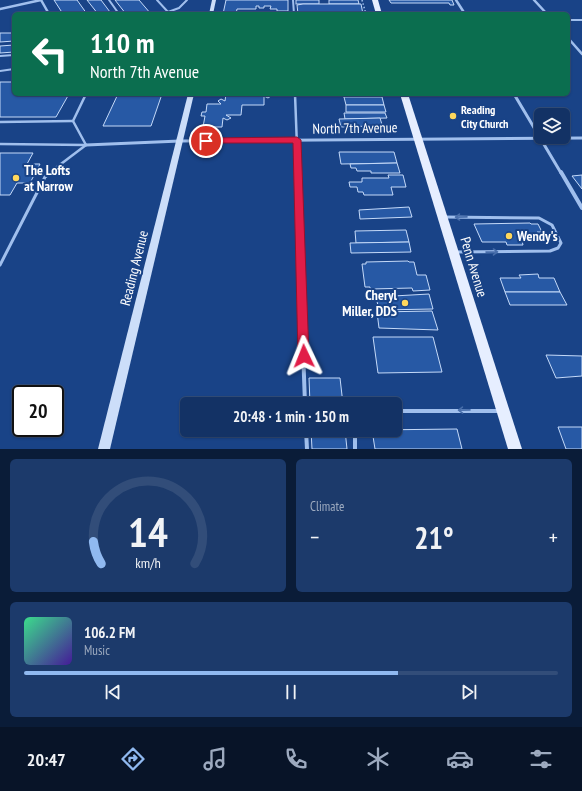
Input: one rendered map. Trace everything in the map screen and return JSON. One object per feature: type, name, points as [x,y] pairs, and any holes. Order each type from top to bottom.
[{"type":"main road","points":[[375,0],[378,12]]},
{"type":"main road","name":"Penn Avenue","points":[[405,96],[515,449]]},
{"type":"street","points":[[0,9],[41,0],[48,12]]},
{"type":"street","points":[[211,12],[214,0]]},
{"type":"street","points":[[456,0],[464,12]]},
{"type":"street","points":[[534,0],[545,12]]},
{"type":"street","points":[[570,40],[581,52]]},
{"type":"street","name":"Reading Avenue","points":[[104,449],[191,96]]},
{"type":"street","points":[[515,96],[534,128]]},
{"type":"street","name":"North 7th Avenue","points":[[86,145],[180,141],[534,138]]},
{"type":"street","name":"North 7th Avenue","points":[[570,138],[582,138]]},
{"type":"street","points":[[544,144],[582,208]]},
{"type":"lane","points":[[108,0],[117,12]]},
{"type":"lane","points":[[157,0],[168,12],[178,9],[184,5],[187,0]]},
{"type":"lane","points":[[293,0],[294,12]]},
{"type":"lane","points":[[570,20],[582,20]]},
{"type":"lane","points":[[0,56],[12,56]]},
{"type":"lane","points":[[0,71],[12,70]]},
{"type":"lane","points":[[73,121],[85,96]]},
{"type":"lane","points":[[295,96],[305,397]]},
{"type":"lane","points":[[0,122],[73,121]]},
{"type":"lane","points":[[73,121],[86,145]]},
{"type":"lane","points":[[0,144],[86,145]]},
{"type":"lane","points":[[0,264],[45,177],[86,145]]},
{"type":"lane","points":[[442,217],[539,218],[552,224],[561,243],[558,248],[550,251],[453,252]]},
{"type":"lane","points":[[402,411],[475,410],[503,412]]},
{"type":"lane","points":[[306,437],[307,449]]},
{"type":"lane","points":[[355,437],[355,449]]},
{"type":"path","points":[[362,0],[365,12]]},
{"type":"building","points":[[54,0],[77,0],[86,12],[62,12]]},
{"type":"building","points":[[87,0],[101,0],[110,12],[96,12]]},
{"type":"building","points":[[115,0],[139,0],[149,12],[124,12]]},
{"type":"building","points":[[226,0],[288,0],[288,11],[277,11],[277,9],[270,9],[271,6],[259,8],[259,6],[256,6],[256,9],[237,9],[236,12],[223,12]]},
{"type":"building","points":[[296,0],[319,0],[319,4],[296,4]]},
{"type":"building","points":[[329,0],[358,0],[359,4],[329,4]]},
{"type":"building","points":[[389,0],[452,0],[454,5],[450,5],[449,3],[391,3]]},
{"type":"building","points":[[361,4],[363,12],[298,12],[297,5]]},
{"type":"building","points":[[0,33],[12,33],[12,41],[0,42]]},
{"type":"building","points":[[12,45],[12,52],[0,53],[0,46]]},
{"type":"building","points":[[0,82],[12,82],[12,96],[68,96],[56,117],[0,117]]},
{"type":"building","points":[[117,96],[161,96],[151,126],[103,126]]},
{"type":"building","points":[[226,96],[264,96],[264,105],[242,105],[241,115],[226,115],[231,118],[227,120],[223,118],[222,127],[203,127],[205,116],[201,116],[202,112],[206,112],[207,104],[221,104],[218,101],[221,99],[225,101]]},
{"type":"building","points":[[344,96],[382,96],[382,97]]},
{"type":"building","points":[[344,97],[382,97],[384,105],[346,105]]},
{"type":"building","points":[[346,105],[384,105],[386,112],[346,112]]},
{"type":"building","points":[[344,113],[385,113],[387,118],[345,119]]},
{"type":"building","points":[[380,118],[383,128],[372,128],[371,126],[341,127],[339,119]]},
{"type":"building","points":[[339,152],[394,152],[397,163],[341,164]]},
{"type":"building","name":"The Lofts at Narrow","points":[[0,153],[33,153],[27,164],[40,164],[30,183],[17,183],[10,195],[0,195]]},
{"type":"building","points":[[397,163],[400,173],[371,173],[371,171],[357,171],[356,168],[351,168],[350,164]]},
{"type":"building","points":[[388,175],[403,175],[406,187],[391,187],[393,195],[364,195],[363,192],[358,192],[357,187],[350,187],[349,182],[362,182],[362,178],[389,178]]},
{"type":"building","points":[[582,175],[582,189],[572,176]]},
{"type":"building","points":[[409,207],[412,217],[360,219],[359,210]]},
{"type":"building","name":"Wendy's","points":[[474,224],[538,224],[542,232],[537,232],[541,241],[522,241],[523,245],[507,245],[506,242],[482,242]]},
{"type":"building","points":[[406,230],[409,242],[356,243],[355,231]]},
{"type":"building","points":[[409,242],[411,252],[351,253],[350,243]]},
{"type":"building","points":[[366,262],[414,262],[417,275],[426,275],[430,290],[413,291],[412,288],[370,289],[370,287],[365,287],[362,264],[366,264]]},
{"type":"building","points":[[538,274],[539,278],[554,278],[560,292],[505,292],[500,278],[521,278],[519,275]]},
{"type":"building","points":[[505,292],[560,292],[567,305],[510,305]]},
{"type":"building","name":"Cheryl Miller, DDS","points":[[429,294],[433,309],[379,310],[376,297]]},
{"type":"building","points":[[432,311],[438,330],[379,328],[377,312]]},
{"type":"building","points":[[373,337],[433,337],[442,372],[378,373]]},
{"type":"building","points":[[546,355],[582,356],[582,376],[556,378]]},
{"type":"building","points":[[309,378],[340,378],[342,397],[310,397]]},
{"type":"building","points":[[558,427],[582,427],[582,449],[566,449]]},
{"type":"building","points":[[457,429],[462,449],[375,449],[373,437],[402,437],[402,430]]},
{"type":"building","points":[[311,437],[346,437],[347,449],[312,449]]},
{"type":"place","name":"Reading City Church","points":[[453,116]]},
{"type":"place","name":"The Lofts at Narrow","points":[[16,178]]},
{"type":"place","name":"Wendy's","points":[[509,236]]},
{"type":"place","name":"Cheryl Miller, DDS","points":[[405,303]]},
{"type":"route","points":[[206,141],[297,140],[304,356]]}]
